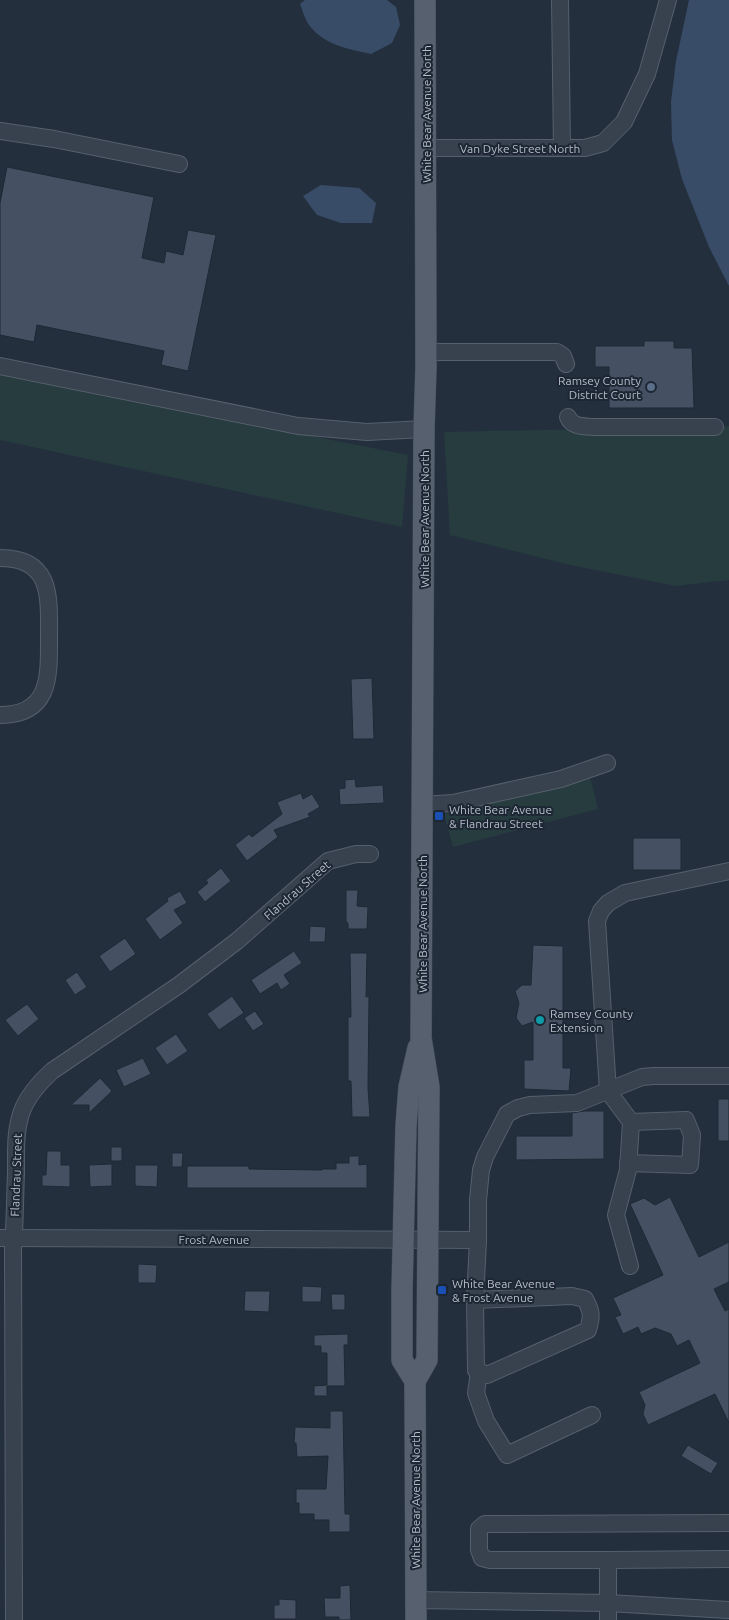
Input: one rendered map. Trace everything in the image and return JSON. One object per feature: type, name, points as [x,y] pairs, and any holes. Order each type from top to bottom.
[{"type":"main road","name":"White Bear Avenue North","points":[[416,1610],[415,1381],[427,1360],[429,1087],[421,1038],[426,352],[426,0]]},
{"type":"main road","name":"White Bear Avenue North","points":[[415,1381],[402,1360],[403,1239],[409,1087],[421,1038]]},
{"type":"street","points":[[560,0],[562,148]]},
{"type":"street","name":"Van Dyke Street North","points":[[426,148],[585,148],[603,143],[624,122],[647,74],[668,0]]},
{"type":"street","points":[[0,131],[179,164]]},
{"type":"street","points":[[426,352],[557,352],[563,356],[566,364]]},
{"type":"street","points":[[0,366],[298,426],[367,432],[424,429]]},
{"type":"street","points":[[568,417],[576,425],[593,427],[715,427]]},
{"type":"street","points":[[0,558],[18,559],[29,564],[45,582],[50,602],[49,672],[47,684],[42,695],[34,705],[23,711],[2,715]]},
{"type":"street","points":[[422,804],[454,803],[561,779],[607,763]]},
{"type":"street","name":"Flandrau Street","points":[[14,1620],[7,1238],[18,1126],[22,1110],[40,1082],[56,1068],[179,985],[237,941],[328,861],[356,854],[370,854]]},
{"type":"street","points":[[630,1266],[616,1214],[628,1163],[631,1122],[608,1091],[597,920],[601,911],[608,903],[625,893],[729,871]]},
{"type":"street","points":[[475,1300],[572,1296],[585,1299],[591,1311],[588,1330],[487,1375],[476,1370],[475,1300],[478,1193],[485,1157],[507,1114],[518,1108],[530,1105],[577,1103],[642,1077],[729,1076]]},
{"type":"street","points":[[628,1163],[690,1165],[692,1134],[686,1120],[631,1122]]},
{"type":"street","name":"Frost Avenue","points":[[7,1238],[478,1240]]},
{"type":"street","points":[[479,1372],[476,1393],[486,1421],[507,1455],[592,1415]]},
{"type":"street","points":[[729,1523],[485,1524],[478,1530],[478,1550],[482,1558],[490,1560],[729,1559]]},
{"type":"street","points":[[608,1620],[608,1562],[611,1560]]},
{"type":"street","points":[[416,1610],[608,1604],[729,1610]]},
{"type":"green space","points":[[0,374],[408,455],[402,527],[0,440]]},
{"type":"green space","points":[[729,426],[729,580],[676,586],[570,565],[450,535],[444,432]]},
{"type":"green space","points":[[590,776],[598,809],[453,847],[444,814]]},
{"type":"water","points":[[305,0],[387,0],[396,7],[400,25],[392,43],[371,54],[353,50],[327,40],[313,29],[307,22],[300,4]]},
{"type":"water","points":[[689,0],[729,0],[729,286],[709,247],[682,179],[672,140],[671,102],[676,61]]},
{"type":"water","points":[[321,185],[359,188],[376,203],[372,223],[341,223],[317,215],[303,196]]},
{"type":"building","points":[[7,167],[154,197],[142,258],[164,263],[166,251],[183,255],[188,230],[216,235],[188,371],[161,365],[164,351],[37,325],[34,342],[0,335],[0,203]]},
{"type":"building","name":"Ramsey County District Court","points":[[644,341],[674,341],[674,348],[692,348],[694,408],[609,408],[609,367],[595,367],[595,346],[644,346]]},
{"type":"building","points":[[372,678],[374,739],[353,739],[351,679]]},
{"type":"building","points":[[355,779],[356,787],[383,785],[384,803],[340,805],[339,789],[345,788],[345,780]]},
{"type":"building","points":[[301,793],[303,799],[312,794],[320,807],[308,814],[310,817],[274,830],[278,837],[247,861],[235,845],[249,834],[252,837],[282,814],[277,802]]},
{"type":"building","points":[[633,838],[681,838],[681,870],[633,870]]},
{"type":"building","points":[[221,868],[231,881],[205,902],[197,892],[208,883],[206,880]]},
{"type":"building","points":[[346,890],[358,890],[357,906],[368,907],[367,929],[348,929],[348,923],[346,922]]},
{"type":"building","points":[[180,891],[187,903],[174,910],[183,923],[160,940],[145,919],[168,901],[167,898]]},
{"type":"building","points":[[310,926],[326,927],[325,942],[309,942]]},
{"type":"building","points":[[125,938],[136,954],[110,972],[99,956]]},
{"type":"building","name":"Ramsey County Extension","points":[[533,945],[563,946],[563,1068],[571,1068],[569,1091],[524,1089],[524,1060],[533,1060],[533,1022],[522,1026],[516,1018],[519,1003],[515,991],[522,985],[531,985]]},
{"type":"building","points":[[294,951],[302,963],[284,975],[290,984],[281,990],[277,983],[260,994],[251,980]]},
{"type":"building","points":[[350,953],[367,953],[366,997],[369,996],[368,1088],[370,1117],[352,1117],[351,1081],[348,1081],[348,1017],[351,1017]]},
{"type":"building","points":[[77,972],[87,987],[75,995],[65,980]]},
{"type":"building","points":[[232,996],[244,1013],[219,1030],[207,1014]]},
{"type":"building","points":[[27,1004],[39,1019],[18,1036],[5,1020]]},
{"type":"building","points":[[255,1011],[264,1024],[253,1031],[244,1018]]},
{"type":"building","points":[[176,1034],[188,1051],[167,1065],[155,1048]]},
{"type":"building","points":[[143,1058],[151,1074],[124,1087],[116,1070]]},
{"type":"building","points":[[100,1078],[112,1091],[89,1113],[89,1105],[71,1105]]},
{"type":"building","points":[[718,1099],[729,1099],[729,1141],[718,1141]]},
{"type":"building","points":[[604,1111],[604,1159],[516,1160],[516,1136],[572,1136],[572,1113]]},
{"type":"building","points":[[111,1147],[122,1147],[122,1161],[111,1161]]},
{"type":"building","points":[[47,1151],[61,1151],[61,1165],[70,1165],[70,1187],[42,1186],[42,1175],[46,1175]]},
{"type":"building","points":[[172,1153],[183,1153],[182,1167],[172,1167]]},
{"type":"building","points":[[349,1156],[359,1156],[359,1165],[367,1164],[367,1188],[187,1188],[187,1166],[249,1166],[249,1169],[322,1170],[336,1169],[336,1163],[349,1163]]},
{"type":"building","points":[[112,1164],[112,1186],[90,1187],[89,1165]]},
{"type":"building","points":[[135,1165],[158,1165],[157,1187],[135,1186]]},
{"type":"building","points":[[670,1197],[699,1257],[729,1242],[729,1282],[714,1289],[725,1311],[729,1309],[729,1423],[715,1394],[648,1425],[643,1414],[645,1405],[639,1392],[700,1363],[689,1340],[677,1346],[671,1334],[655,1328],[641,1334],[638,1327],[623,1334],[615,1317],[621,1315],[613,1298],[663,1275],[630,1204],[644,1198],[655,1205]]},
{"type":"building","points":[[138,1264],[157,1265],[156,1283],[138,1283]]},
{"type":"building","points":[[302,1286],[322,1287],[321,1302],[302,1302]]},
{"type":"building","points":[[245,1291],[270,1291],[269,1312],[244,1311]]},
{"type":"building","points":[[331,1294],[345,1294],[345,1310],[332,1310]]},
{"type":"building","points":[[348,1334],[348,1345],[344,1345],[345,1386],[327,1386],[327,1396],[314,1396],[314,1386],[327,1385],[327,1353],[321,1353],[321,1346],[314,1346],[314,1335]]},
{"type":"building","points":[[330,1411],[343,1411],[345,1514],[350,1514],[350,1532],[329,1532],[329,1520],[314,1520],[314,1514],[299,1514],[299,1503],[296,1503],[296,1489],[326,1489],[328,1456],[297,1457],[296,1443],[294,1443],[295,1427],[330,1428]]},
{"type":"building","points":[[688,1445],[718,1463],[711,1474],[681,1456]]},
{"type":"building","points":[[350,1585],[351,1620],[339,1620],[339,1617],[325,1617],[324,1598],[340,1598],[340,1586]]},
{"type":"building","points":[[279,1599],[296,1600],[296,1619],[274,1619],[274,1605],[279,1605]]},
{"type":"place","name":"Ramsey County District Court","points":[[651,387]]},
{"type":"place","name":"White Bear Avenue & Flandrau Street","points":[[439,816]]},
{"type":"place","name":"Ramsey County Extension","points":[[540,1020]]},
{"type":"place","name":"White Bear Avenue & Frost Avenue","points":[[442,1290]]}]
